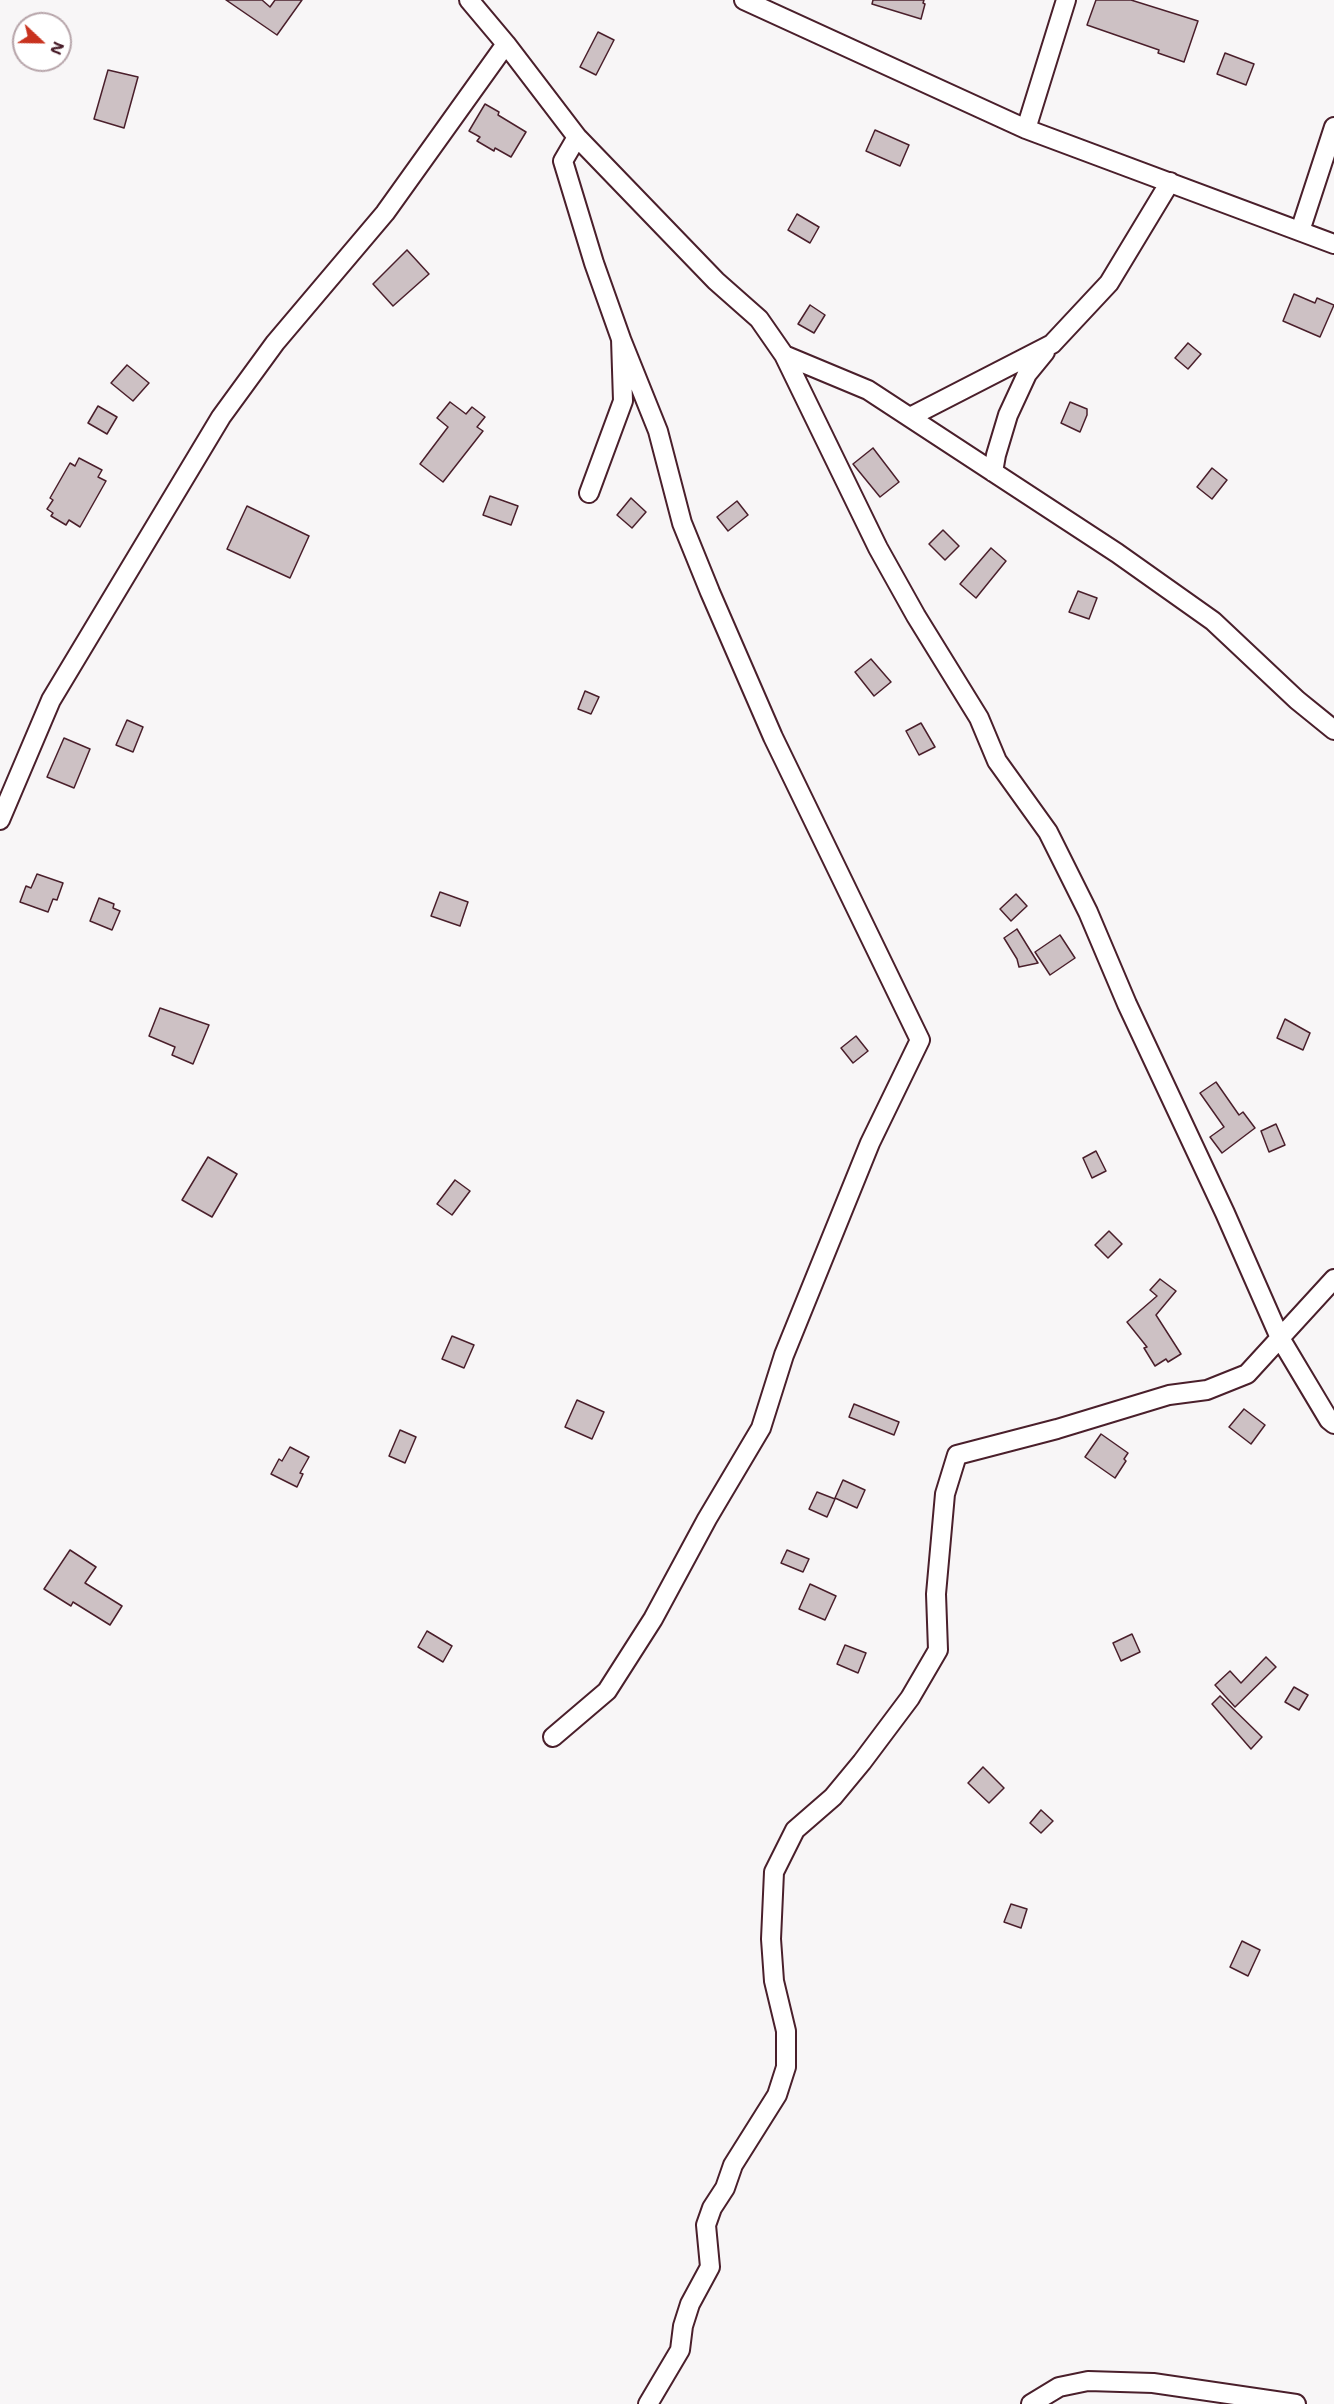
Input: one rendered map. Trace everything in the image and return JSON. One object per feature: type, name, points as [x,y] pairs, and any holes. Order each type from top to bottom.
[{"type":"street","points":[[469,0],[506,44],[577,137],[716,281],[759,319],[784,355],[878,548],[916,616],[979,718],[997,761],[1048,832],[1078,892],[1280,1338],[1329,1420],[1334,1424]]},
{"type":"street","points":[[744,0],[1026,129],[1334,244]]},
{"type":"street","points":[[1026,129],[1066,0]]},
{"type":"street","points":[[0,820],[51,700],[221,417],[275,343],[385,213],[506,44]]},
{"type":"street","points":[[1300,231],[1334,127]]},
{"type":"street","points":[[553,1737],[607,1691],[653,1619],[761,1428],[784,1355],[870,1143],[920,1040],[773,737],[682,523],[658,431],[621,339],[594,263],[563,161],[577,137]]},
{"type":"street","points":[[993,472],[1008,414],[1027,374],[1109,283],[1170,182]]},
{"type":"street","points":[[589,493],[623,401],[621,339]]},
{"type":"street","points":[[910,417],[1052,344]]},
{"type":"street","points":[[784,355],[868,390],[1117,553],[1213,621],[1297,700],[1334,730]]},
{"type":"street","points":[[648,2404],[680,2350],[683,2326],[690,2304],[710,2267],[706,2225],[712,2208],[725,2188],[734,2165],[777,2095],[786,2067],[786,2031],[774,1981],[772,1960],[774,1872],[795,1830],[833,1797],[862,1762],[910,1698],[938,1650],[936,1594],[945,1494],[957,1455],[1057,1429],[1168,1395],[1207,1390],[1247,1374],[1334,1279]]},
{"type":"street","points":[[1031,2404],[1059,2387],[1088,2381],[1153,2383],[1296,2404]]},
{"type":"building","points":[[226,0],[262,0],[270,7],[275,0],[302,0],[277,35]]},
{"type":"building","points":[[873,0],[924,0],[925,4],[921,19],[872,4]]},
{"type":"building","points":[[1096,0],[1131,0],[1198,21],[1184,62],[1158,53],[1159,50],[1087,25]]},
{"type":"building","points":[[598,32],[614,40],[596,75],[580,67]]},
{"type":"building","points":[[1225,53],[1254,64],[1246,85],[1217,74]]},
{"type":"building","points":[[108,70],[138,77],[124,128],[94,119]]},
{"type":"building","points":[[485,104],[526,132],[511,157],[495,148],[494,151],[477,141],[480,137],[469,131]]},
{"type":"building","points":[[875,130],[909,145],[900,166],[866,151]]},
{"type":"building","points":[[797,214],[819,227],[810,243],[788,230]]},
{"type":"building","points":[[407,250],[429,274],[393,306],[373,284]]},
{"type":"building","points":[[1294,294],[1315,303],[1317,298],[1334,305],[1320,337],[1283,321]]},
{"type":"building","points":[[810,305],[825,315],[814,333],[798,324]]},
{"type":"building","points":[[1188,343],[1201,354],[1188,369],[1175,358]]},
{"type":"building","points":[[127,365],[149,383],[133,401],[111,383]]},
{"type":"building","points":[[450,402],[466,414],[472,407],[485,417],[477,427],[483,431],[443,482],[420,464],[448,427],[437,418]]},
{"type":"building","points":[[1070,402],[1087,409],[1080,432],[1061,423]]},
{"type":"building","points":[[98,406],[117,417],[107,434],[88,423]]},
{"type":"building","points":[[873,448],[899,482],[880,497],[853,464]]},
{"type":"building","points":[[79,458],[102,470],[98,477],[106,481],[80,527],[69,520],[66,525],[51,516],[53,513],[47,509],[53,500],[50,498],[70,463],[75,466]]},
{"type":"building","points":[[1212,468],[1227,480],[1212,499],[1197,487]]},
{"type":"building","points":[[490,496],[518,506],[511,525],[483,515]]},
{"type":"building","points":[[631,498],[646,512],[632,528],[617,515]]},
{"type":"building","points":[[737,501],[748,515],[728,531],[717,517]]},
{"type":"building","points":[[247,506],[309,536],[290,578],[227,549]]},
{"type":"building","points":[[943,530],[959,546],[945,560],[929,544]]},
{"type":"building","points":[[991,548],[1006,561],[976,598],[960,584]]},
{"type":"building","points":[[1078,591],[1097,598],[1089,619],[1069,612]]},
{"type":"building","points":[[871,659],[891,682],[874,696],[855,672]]},
{"type":"building","points":[[585,691],[599,697],[591,714],[578,709]]},
{"type":"building","points":[[127,720],[143,727],[133,752],[116,745]]},
{"type":"building","points":[[921,723],[935,747],[919,755],[906,731]]},
{"type":"building","points":[[64,738],[90,749],[74,788],[47,777]]},
{"type":"building","points":[[37,874],[63,883],[57,900],[53,899],[48,912],[20,902],[26,886],[31,888]]},
{"type":"building","points":[[440,892],[468,902],[460,926],[431,916]]},
{"type":"building","points":[[1016,894],[1027,906],[1011,921],[1000,909]]},
{"type":"building","points":[[99,898],[114,904],[113,908],[120,911],[112,930],[90,921]]},
{"type":"building","points":[[1017,929],[1038,963],[1019,967],[1017,959],[1004,938]]},
{"type":"building","points":[[1060,935],[1075,958],[1050,975],[1035,952]]},
{"type":"building","points":[[160,1008],[209,1025],[193,1064],[172,1055],[175,1047],[149,1036]]},
{"type":"building","points":[[1285,1019],[1310,1033],[1303,1050],[1277,1038]]},
{"type":"building","points":[[856,1036],[868,1051],[853,1063],[841,1048]]},
{"type":"building","points":[[1216,1082],[1239,1115],[1243,1112],[1255,1128],[1222,1153],[1210,1137],[1224,1127],[1200,1093]]},
{"type":"building","points":[[1276,1124],[1285,1145],[1269,1152],[1261,1131]]},
{"type":"building","points":[[1096,1151],[1106,1171],[1092,1178],[1083,1158]]},
{"type":"building","points":[[208,1157],[237,1174],[212,1217],[182,1200]]},
{"type":"building","points":[[455,1180],[470,1191],[452,1215],[437,1204]]},
{"type":"building","points":[[1109,1231],[1122,1244],[1108,1258],[1095,1245]]},
{"type":"building","points":[[1160,1279],[1176,1291],[1156,1315],[1181,1354],[1168,1362],[1166,1359],[1155,1366],[1144,1348],[1147,1347],[1127,1322],[1157,1296],[1150,1290]]},
{"type":"building","points":[[452,1336],[474,1345],[464,1368],[442,1359]]},
{"type":"building","points":[[577,1400],[604,1412],[592,1439],[565,1427]]},
{"type":"building","points":[[854,1404],[899,1422],[894,1435],[849,1417]]},
{"type":"building","points":[[1244,1409],[1265,1425],[1251,1444],[1229,1427]]},
{"type":"building","points":[[400,1430],[416,1437],[405,1463],[389,1456]]},
{"type":"building","points":[[1101,1434],[1128,1453],[1124,1459],[1126,1461],[1115,1478],[1085,1457]]},
{"type":"building","points":[[290,1447],[309,1457],[300,1473],[303,1474],[297,1487],[271,1474],[279,1459],[282,1461]]},
{"type":"building","points":[[843,1480],[865,1490],[857,1508],[835,1498]]},
{"type":"building","points":[[817,1492],[835,1499],[827,1517],[809,1509]]},
{"type":"building","points":[[70,1550],[96,1567],[85,1583],[122,1606],[110,1625],[73,1602],[71,1606],[44,1589]]},
{"type":"building","points":[[787,1550],[809,1559],[803,1572],[781,1563]]},
{"type":"building","points":[[810,1584],[836,1596],[825,1620],[799,1609]]},
{"type":"building","points":[[427,1631],[452,1646],[443,1662],[418,1647]]},
{"type":"building","points":[[1132,1634],[1140,1652],[1121,1661],[1113,1643]]},
{"type":"building","points":[[845,1645],[866,1653],[858,1673],[837,1664]]},
{"type":"building","points":[[1266,1657],[1276,1667],[1235,1707],[1215,1685],[1230,1671],[1241,1683]]},
{"type":"building","points":[[1294,1687],[1308,1695],[1299,1710],[1285,1702]]},
{"type":"building","points":[[1220,1696],[1262,1737],[1251,1749],[1212,1704]]},
{"type":"building","points":[[983,1767],[1004,1788],[989,1803],[968,1783]]},
{"type":"building","points":[[1041,1810],[1053,1821],[1041,1833],[1030,1823]]},
{"type":"building","points":[[1011,1904],[1027,1909],[1021,1928],[1004,1922]]},
{"type":"building","points":[[1242,1941],[1260,1950],[1248,1976],[1230,1967]]}]
